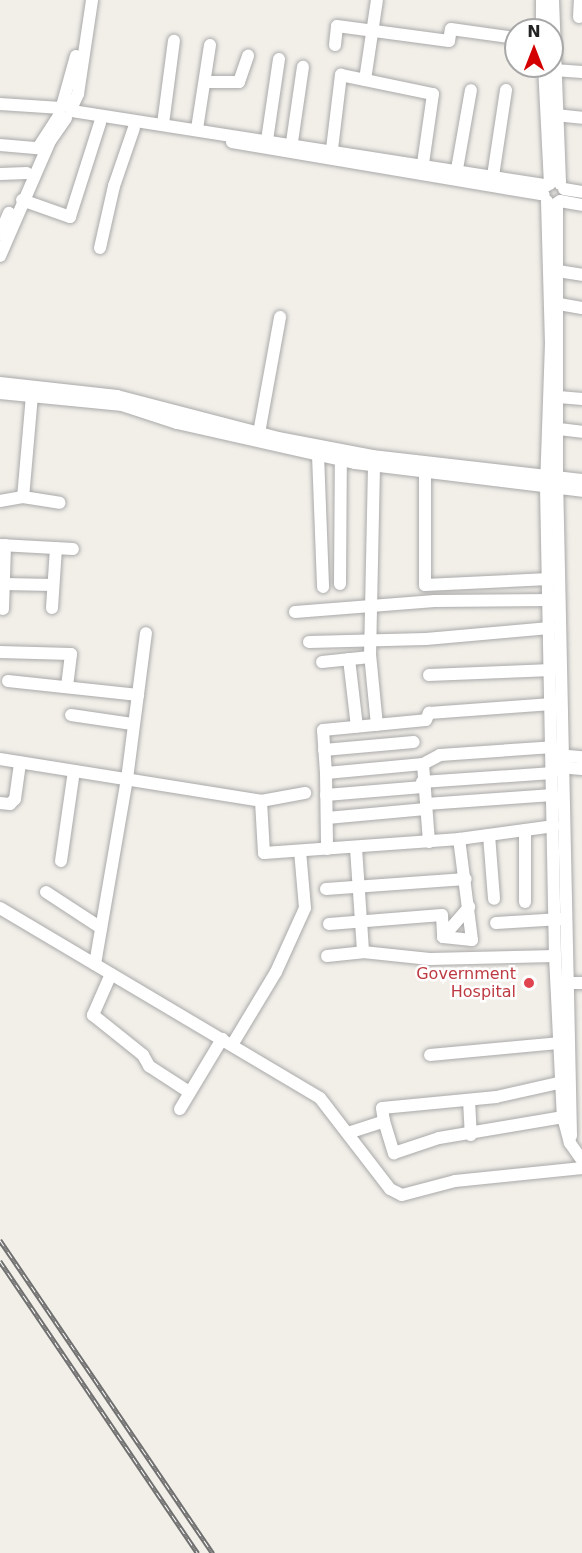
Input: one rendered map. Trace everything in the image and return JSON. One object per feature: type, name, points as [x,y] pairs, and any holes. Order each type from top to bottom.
[{"type":"street","points":[[0,256],[12,204],[65,112],[85,0]]},
{"type":"street","points":[[0,234],[38,148],[78,94],[92,0]]},
{"type":"street","points":[[365,80],[377,0]]},
{"type":"street","points":[[542,0],[542,18]]},
{"type":"street","points":[[552,18],[553,0]]},
{"type":"street","points":[[579,0],[579,17]]},
{"type":"street","points":[[335,45],[337,26],[449,41],[451,29],[504,36]]},
{"type":"street","points":[[163,124],[174,41]]},
{"type":"street","points":[[197,129],[210,45]]},
{"type":"street","points":[[205,82],[239,82],[248,56]]},
{"type":"street","points":[[266,144],[279,59]]},
{"type":"street","points":[[292,142],[303,67]]},
{"type":"street","points":[[564,70],[582,72]]},
{"type":"street","points":[[332,149],[341,75],[433,94],[423,163]]},
{"type":"street","points":[[549,78],[559,304],[559,429],[552,482],[549,579],[552,704],[557,761],[553,795],[561,919],[576,1057],[570,1143]]},
{"type":"street","points":[[550,78],[555,115],[551,343],[552,482],[561,919],[555,956],[563,1117],[570,1143],[582,1160]]},
{"type":"street","points":[[457,169],[471,90]]},
{"type":"street","points":[[493,176],[506,90]]},
{"type":"street","points":[[0,104],[197,129],[266,144],[554,193],[582,192]]},
{"type":"street","points":[[0,110],[65,112],[100,123],[134,128],[266,144],[292,142],[423,163],[493,176],[554,193],[582,205]]},
{"type":"street","points":[[555,115],[582,118]]},
{"type":"street","points":[[12,204],[70,217],[100,123]]},
{"type":"street","points":[[100,248],[114,186],[134,128]]},
{"type":"street","points":[[0,144],[38,148]]},
{"type":"street","points":[[0,174],[27,173]]},
{"type":"street","points":[[558,271],[582,275]]},
{"type":"street","points":[[559,304],[582,308]]},
{"type":"street","points":[[259,433],[280,317]]},
{"type":"street","points":[[0,383],[117,396],[374,466],[552,482],[582,480]]},
{"type":"street","points":[[0,393],[122,405],[177,423],[318,455],[340,455],[552,482],[582,491]]},
{"type":"street","points":[[23,497],[32,395]]},
{"type":"street","points":[[559,397],[582,399]]},
{"type":"street","points":[[559,429],[582,432]]},
{"type":"street","points":[[318,455],[323,587]]},
{"type":"street","points":[[340,455],[340,584]]},
{"type":"street","points":[[374,466],[369,609],[370,657],[377,725]]},
{"type":"street","points":[[425,472],[425,585],[549,579]]},
{"type":"street","points":[[0,501],[23,497],[60,503]]},
{"type":"street","points":[[3,609],[2,545],[74,549]]},
{"type":"street","points":[[52,608],[56,548]]},
{"type":"street","points":[[2,590],[54,585]]},
{"type":"street","points":[[295,612],[369,609],[435,601],[550,600]]},
{"type":"street","points":[[309,642],[370,638],[426,639],[550,628]]},
{"type":"street","points":[[95,964],[127,779],[132,724],[146,633]]},
{"type":"street","points":[[0,652],[71,654],[67,686]]},
{"type":"street","points":[[322,662],[370,657]]},
{"type":"street","points":[[349,659],[357,727]]},
{"type":"street","points":[[429,675],[552,670]]},
{"type":"street","points":[[8,681],[138,695]]},
{"type":"street","points":[[327,849],[323,730],[426,720],[429,713],[552,704]]},
{"type":"street","points":[[71,715],[132,724]]},
{"type":"street","points":[[324,750],[414,742]]},
{"type":"street","points":[[326,772],[423,764],[440,755],[557,761],[582,769]]},
{"type":"street","points":[[326,795],[423,784],[582,757]]},
{"type":"street","points":[[0,759],[261,801],[305,793]]},
{"type":"street","points":[[0,804],[10,804],[15,799],[20,762]]},
{"type":"street","points":[[423,764],[429,842]]},
{"type":"street","points":[[61,861],[74,771]]},
{"type":"street","points":[[327,818],[426,806],[553,795]]},
{"type":"street","points":[[261,801],[264,853],[429,842],[554,826]]},
{"type":"street","points":[[525,830],[525,903]]},
{"type":"street","points":[[489,835],[494,899]]},
{"type":"street","points":[[443,937],[472,940],[466,879],[459,839]]},
{"type":"street","points":[[356,848],[363,952]]},
{"type":"street","points":[[180,1108],[189,1092],[276,972],[305,908],[300,851]]},
{"type":"street","points":[[326,889],[466,879]]},
{"type":"street","points":[[46,892],[101,928]]},
{"type":"street","points":[[443,937],[469,907]]},
{"type":"street","points":[[0,908],[320,1098],[390,1189],[402,1195],[455,1181],[582,1168]]},
{"type":"street","points":[[329,924],[442,915],[443,937]]},
{"type":"street","points":[[496,923],[561,919]]},
{"type":"street","points":[[327,956],[363,952],[429,959],[555,956]]},
{"type":"street","points":[[111,974],[93,1015],[143,1054],[149,1066],[189,1092]]},
{"type":"street","points":[[567,983],[582,983]]},
{"type":"street","points":[[430,1055],[560,1044]]},
{"type":"street","points":[[563,1082],[469,1100],[382,1108],[394,1153],[439,1138],[471,1135],[563,1117]]},
{"type":"street","points":[[469,1100],[471,1135]]},
{"type":"street","points":[[348,1133],[384,1121]]},
{"type":"street","points":[[570,1143],[582,1136]]},
{"type":"railway","points":[[0,1240],[213,1553]]},
{"type":"railway","points":[[0,1261],[198,1553]]},
{"type":"place","name":"Government Hospital","points":[[529,983]]}]
